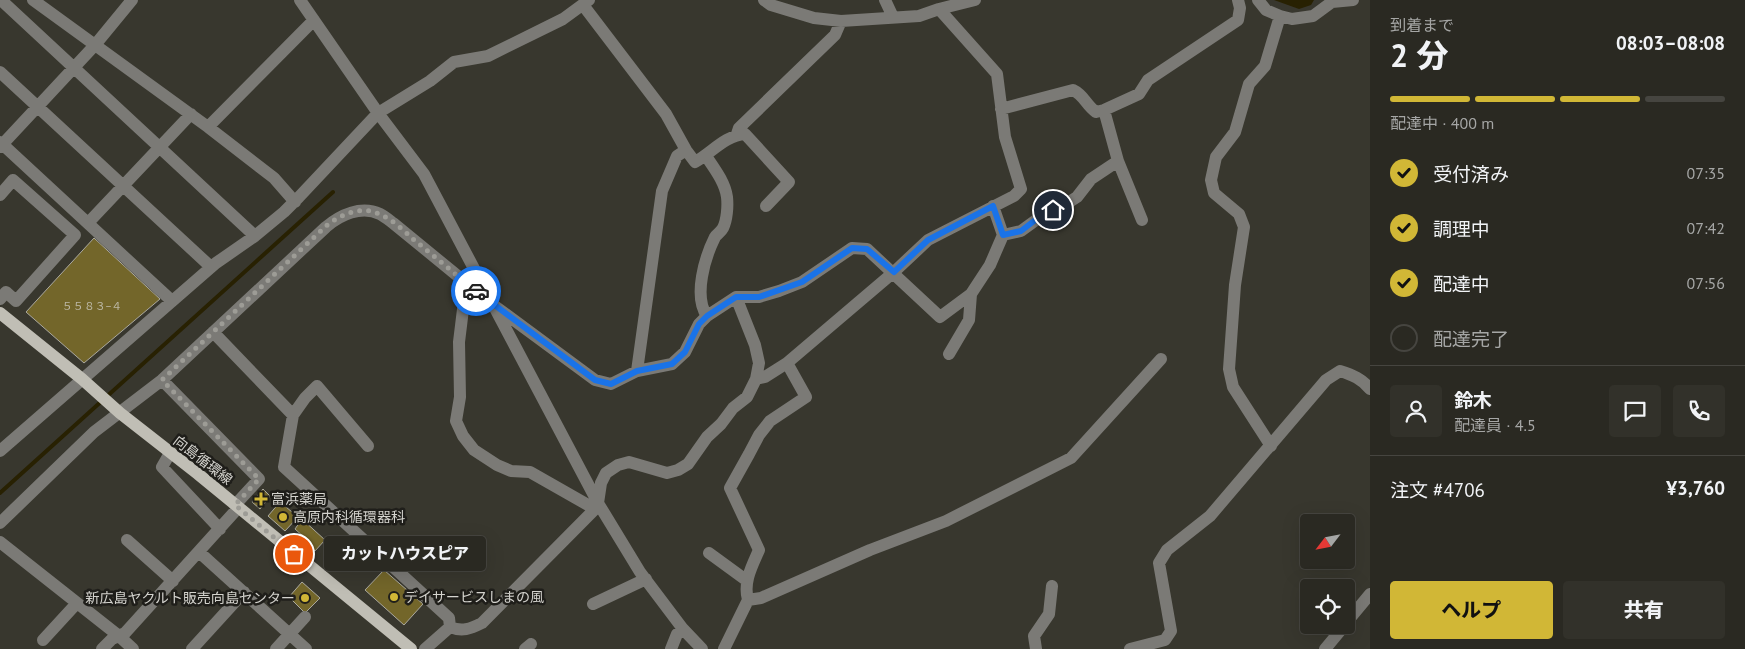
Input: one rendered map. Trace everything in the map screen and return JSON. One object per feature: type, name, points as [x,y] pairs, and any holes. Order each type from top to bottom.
[{"type":"main road","name":"向島循環線","points":[[0,312],[118,411],[412,649]]},
{"type":"street","points":[[1,0],[255,236]]},
{"type":"street","points":[[33,0],[208,127],[274,178],[295,202]]},
{"type":"street","points":[[132,0],[95,45],[1,145],[172,301]]},
{"type":"street","points":[[300,0],[378,113],[424,174],[597,506],[646,579],[683,628],[702,649]]},
{"type":"street","points":[[764,0],[771,5],[806,15],[840,21],[919,16],[975,0]]},
{"type":"street","points":[[885,0],[893,17]]},
{"type":"street","points":[[1001,109],[1073,90],[1081,93],[1088,107],[1096,112],[1139,94],[1148,80],[1238,20],[1240,8],[1238,0]]},
{"type":"street","points":[[1258,0],[1266,10],[1292,19],[1313,16],[1332,2],[1353,0]]},
{"type":"street","points":[[3,443],[85,382],[172,301],[295,202],[378,113],[430,81],[454,62],[488,56],[563,19],[586,2],[666,114],[695,162],[731,137],[737,134],[745,134],[789,182],[766,206]]},
{"type":"street","points":[[756,379],[765,377],[787,363],[894,272],[928,240],[1014,196],[1021,189],[1005,137],[997,74],[939,9]]},
{"type":"street","points":[[1271,446],[1233,387],[1229,369],[1235,285],[1244,227],[1239,214],[1214,193],[1211,180],[1216,157],[1235,132],[1249,84],[1265,66],[1280,16]]},
{"type":"street","points":[[208,127],[314,20]]},
{"type":"street","points":[[737,134],[739,128],[835,35],[840,21]]},
{"type":"street","points":[[0,72],[211,268]]},
{"type":"street","points":[[1104,110],[1118,161],[1142,220]]},
{"type":"street","points":[[88,223],[191,114]]},
{"type":"street","points":[[637,371],[662,191],[677,156],[686,150]]},
{"type":"street","points":[[706,156],[724,185],[727,197],[727,214],[723,228],[716,236],[703,270],[701,288],[702,308],[707,316]]},
{"type":"street","points":[[1003,235],[1021,231],[1043,214],[1063,206],[1077,197],[1091,179],[1118,161]]},
{"type":"street","points":[[0,195],[13,180],[75,235],[16,300],[2,292]]},
{"type":"street","points":[[0,523],[94,432],[118,411],[162,380],[331,222],[346,213],[359,211],[378,213],[394,223],[492,304],[595,380],[611,384],[637,371],[672,364],[685,352],[699,324],[707,316],[736,297],[759,297],[802,282],[852,248],[867,249],[894,272],[940,317],[971,294],[990,265],[1003,235],[993,206]]},
{"type":"street","points":[[470,285],[465,293],[459,342],[460,397],[456,421],[462,436],[474,450],[497,465],[511,471],[530,472],[597,506]]},
{"type":"street","points":[[949,354],[969,320],[971,294]]},
{"type":"street","points":[[450,627],[458,630],[469,630],[482,623],[597,506],[600,483],[606,473],[618,465],[629,462],[667,473],[678,470],[688,464],[707,437],[721,424],[733,408],[747,397],[756,379],[759,363],[755,346],[736,297]]},
{"type":"street","points":[[213,332],[293,415]]},
{"type":"street","points":[[748,600],[761,598],[870,550],[946,522],[1070,458],[1161,359]]},
{"type":"street","points":[[724,649],[748,600],[745,590],[746,580],[759,550],[730,488],[759,435],[770,422],[806,397],[787,363]]},
{"type":"street","points":[[1130,649],[1165,640],[1171,631],[1158,563],[1167,550],[1210,516],[1326,380],[1340,371],[1364,382],[1370,390]]},
{"type":"street","points":[[102,649],[112,639],[125,633],[220,528],[259,479],[162,380]]},
{"type":"street","points":[[368,446],[317,386],[293,415],[284,467],[449,618],[450,627]]},
{"type":"street","points":[[170,453],[162,466],[220,528]]},
{"type":"street","points":[[127,540],[173,581]]},
{"type":"street","points":[[0,542],[133,649]]},
{"type":"street","points":[[199,552],[306,649]]},
{"type":"street","points":[[709,553],[746,580]]},
{"type":"street","points":[[593,604],[646,579]]},
{"type":"street","points":[[1036,649],[1034,636],[1049,614],[1052,586]]},
{"type":"street","points":[[192,649],[244,592]]},
{"type":"street","points":[[1355,613],[1370,594]]},
{"type":"street","points":[[43,640],[78,603]]},
{"type":"street","points":[[276,649],[305,617]]},
{"type":"street","points":[[425,649],[450,627]]},
{"type":"street","points":[[667,649],[671,649],[677,634],[683,628]]},
{"type":"street","points":[[1326,649],[1338,634]]},
{"type":"shaded area","points":[[1274,0],[1314,0],[1311,5],[1299,9]]},
{"type":"building","points":[[94,238],[160,299],[84,363],[26,312]]},
{"type":"building","name":"富浜薬局","points":[[263,489],[270,496],[260,509],[252,502]]},
{"type":"building","name":"高原内科循環器科","points":[[280,502],[298,517],[285,531],[268,516]]},
{"type":"building","points":[[302,519],[325,540],[315,551],[302,541],[304,537],[295,529]]},
{"type":"building","name":"デイサービスしまの風","points":[[384,570],[423,604],[404,625],[365,590]]},
{"type":"building","name":"新広島ヤクルト販売向島センター","points":[[302,582],[320,598],[305,613],[289,597]]},
{"type":"waterway","points":[[0,493],[333,192]]},
{"type":"way so far","points":[[294,554],[235,505],[259,479],[162,380],[326,226],[346,213],[359,211],[378,213],[394,223],[476,291]]},
{"type":"place","name":"富浜薬局","points":[[261,499]]},
{"type":"place","name":"高原内科循環器科","points":[[283,517]]},
{"type":"place","name":"カットハウスピア","points":[[294,554]]},
{"type":"place","name":"デイサービスしまの風","points":[[394,597]]},
{"type":"place","name":"新広島ヤクルト販売向島センター","points":[[305,598]]},
{"type":"route","points":[[476,291],[595,380],[611,384],[637,371],[672,364],[685,352],[699,324],[707,316],[736,297],[759,297],[779,292],[802,282],[852,248],[867,249],[894,272],[928,240],[993,206],[1003,235],[1021,231],[1043,214],[1053,210]]}]
